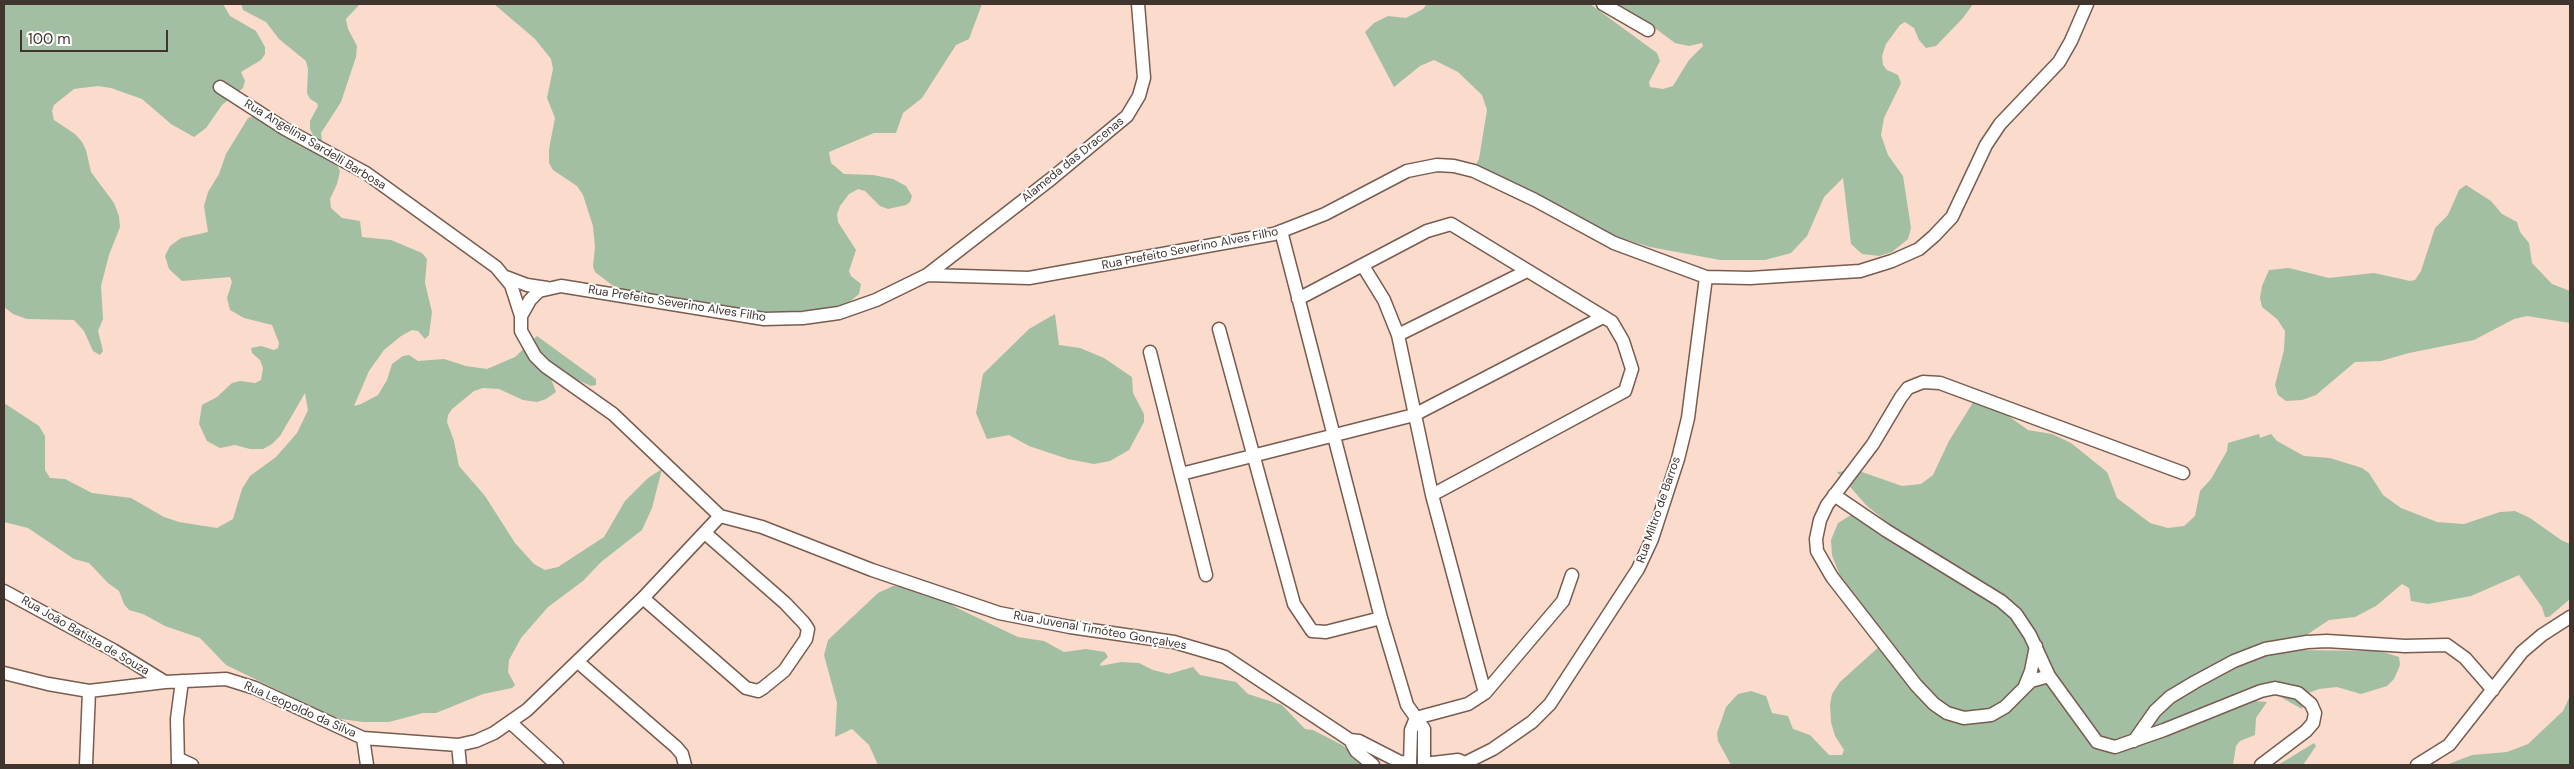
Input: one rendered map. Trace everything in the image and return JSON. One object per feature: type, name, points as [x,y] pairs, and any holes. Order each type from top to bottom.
[{"type":"street","name":"Alameda das Dracenas","points":[[927,275],[1035,192],[1127,116],[1139,96],[1144,78],[1138,4]]},
{"type":"street","points":[[1602,4],[1648,30]]},
{"type":"street","name":"Rua Prefeito Severino Alves Filho","points":[[547,288],[561,286],[592,290],[764,319],[803,318],[849,310],[893,293],[927,275],[1029,278],[1169,254],[1281,232],[1325,214],[1407,171],[1423,166],[1454,166],[1504,184],[1634,252],[1706,277],[1808,275],[1860,271],[1892,262],[1919,249],[1952,217],[1986,145],[2000,124],[2059,62],[2071,41],[2087,4]]},
{"type":"street","name":"Rua Angelina Sardelli Barbosa","points":[[220,87],[285,129],[366,173],[506,276],[527,285],[547,288]]},
{"type":"street","points":[[1298,299],[1427,232],[1451,224],[1612,322],[1623,341],[1632,369],[1625,391],[1432,496]]},
{"type":"street","points":[[1281,232],[1381,618],[1407,705],[1424,729],[1425,764]]},
{"type":"street","points":[[1363,266],[1384,300],[1398,335],[1432,496],[1484,693]]},
{"type":"street","points":[[1398,335],[1527,271]]},
{"type":"street","points":[[506,276],[511,285],[521,316],[521,331],[534,356],[545,366],[613,414],[720,516]]},
{"type":"street","name":"Rua Miltro de Barros","points":[[1408,764],[1458,760],[1465,764],[1516,735],[1550,704],[1638,570],[1652,539],[1678,459],[1688,418],[1706,277]]},
{"type":"street","points":[[521,316],[530,300],[547,288]]},
{"type":"street","points":[[1181,474],[1414,415],[1603,317]]},
{"type":"street","points":[[1218,328],[1294,604],[1312,631],[1326,632],[1381,618]]},
{"type":"street","points":[[1150,352],[1206,575]]},
{"type":"street","points":[[2049,676],[2037,677],[2025,686],[2005,707],[1991,716],[1976,719],[1964,718],[1947,713],[1934,704],[1832,578],[1821,559],[1816,539],[1820,520],[1834,495],[1873,444],[1908,388],[1923,382],[1940,384],[2183,473]]},
{"type":"street","points":[[1834,495],[1887,531],[2002,601],[2016,614],[2036,646],[2049,676],[2097,742],[2115,747],[2261,691],[2275,688],[2298,693],[2311,704],[2315,713],[2313,723],[2306,731],[2261,765]]},
{"type":"street","name":"Rua Leopoldo da Silva","points":[[4,673],[48,684],[88,691],[165,682],[226,679],[255,688],[363,738],[458,744],[476,741],[511,723],[578,662],[643,598],[720,516]]},
{"type":"street","name":"Rua Juvenal Timóteo Gonçalves","points":[[720,516],[762,527],[872,570],[999,613],[1070,627],[1174,642],[1225,657],[1350,740],[1358,741],[1400,762],[1408,764]]},
{"type":"street","points":[[643,598],[746,688],[758,691],[772,683],[784,671],[806,639],[808,628],[799,615],[704,533]]},
{"type":"street","points":[[1416,718],[1468,704],[1484,693],[1563,601],[1572,575]]},
{"type":"street","name":"Rua João Batista de Souza","points":[[4,590],[113,650],[165,682]]},
{"type":"street","points":[[2418,765],[2449,745],[2522,652],[2542,635],[2570,617]]},
{"type":"street","points":[[2134,741],[2155,711],[2170,697],[2195,682],[2234,661],[2265,649],[2307,642],[2328,641],[2405,646],[2447,645],[2465,658],[2493,690]]},
{"type":"street","points":[[2025,686],[2036,646]]},
{"type":"street","points":[[578,662],[660,732],[676,748],[685,763]]},
{"type":"street","points":[[182,681],[177,718],[178,762],[192,765]]},
{"type":"street","points":[[86,765],[88,691]]},
{"type":"street","points":[[1408,764],[1411,730],[1416,718]]},
{"type":"street","points":[[511,723],[558,765]]},
{"type":"street","points":[[363,738],[367,765]]},
{"type":"street","name":"Rua Juvenal Timóteo Gonçalves","points":[[1350,740],[1356,751],[1374,765]]},
{"type":"street","points":[[458,744],[460,765]]},
{"type":"green space","points":[[4,4],[223,4],[230,16],[256,31],[265,47],[265,54],[261,60],[241,72],[245,81],[243,88],[222,105],[206,128],[194,137],[171,124],[142,99],[111,88],[98,86],[74,89],[54,105],[52,111],[54,120],[75,134],[82,142],[86,150],[91,172],[114,203],[119,216],[120,227],[109,255],[101,286],[103,319],[98,331],[103,351],[100,355],[93,351],[84,331],[74,320],[27,319],[13,314],[4,307]]},
{"type":"green space","points":[[241,4],[360,4],[346,19],[348,29],[357,46],[356,57],[341,102],[321,133],[322,141],[314,137],[310,129],[310,121],[318,106],[317,103],[310,99],[307,93],[308,69],[306,61],[279,39],[266,22],[243,10]]},
{"type":"green space","points":[[494,4],[982,4],[969,39],[956,45],[922,98],[903,113],[896,133],[874,133],[829,152],[831,163],[844,174],[873,175],[893,179],[906,186],[912,196],[910,202],[906,205],[888,209],[880,206],[865,191],[858,189],[849,194],[840,206],[837,214],[838,222],[856,250],[849,271],[851,276],[861,284],[859,294],[848,303],[826,309],[750,314],[629,291],[612,285],[595,272],[593,266],[595,247],[593,226],[583,195],[577,186],[553,170],[549,163],[549,149],[555,118],[547,98],[553,69],[551,59],[535,39]]},
{"type":"green space","points":[[1427,4],[1590,4],[1657,53],[1660,61],[1649,82],[1650,87],[1663,89],[1673,86],[1689,60],[1703,46],[1702,43],[1689,46],[1675,43],[1648,23],[1616,4],[1973,4],[1963,18],[1936,46],[1926,48],[1919,40],[1914,28],[1905,22],[1900,25],[1886,44],[1882,56],[1883,65],[1887,70],[1898,75],[1901,83],[1884,118],[1881,135],[1888,155],[1903,176],[1911,228],[1908,239],[1892,252],[1879,256],[1862,254],[1851,244],[1843,178],[1824,197],[1807,236],[1791,253],[1765,260],[1720,260],[1650,247],[1617,237],[1473,169],[1479,159],[1487,110],[1482,95],[1458,72],[1434,60],[1420,66],[1394,87],[1365,32],[1374,23],[1388,16],[1406,18],[1423,9]]},
{"type":"green space","points":[[254,116],[334,160],[340,171],[337,184],[330,199],[331,208],[342,218],[360,221],[362,237],[391,240],[422,253],[427,259],[425,283],[432,312],[429,335],[425,339],[418,331],[412,330],[401,336],[384,350],[369,371],[354,406],[378,395],[387,380],[392,364],[403,356],[409,355],[418,361],[444,359],[466,366],[487,369],[515,357],[537,336],[596,379],[596,385],[591,386],[551,368],[549,373],[556,392],[546,399],[537,402],[523,400],[499,389],[483,388],[474,391],[452,409],[448,415],[447,422],[454,441],[459,466],[485,496],[515,543],[534,564],[545,570],[558,567],[604,537],[625,501],[648,478],[662,469],[652,508],[642,530],[601,562],[583,581],[548,607],[521,638],[509,660],[508,672],[515,685],[512,688],[483,694],[436,713],[423,713],[389,722],[363,722],[341,719],[226,665],[200,638],[165,626],[143,614],[129,610],[124,604],[119,591],[108,583],[89,563],[74,559],[28,528],[4,522],[4,403],[39,426],[45,436],[45,470],[50,478],[65,479],[92,493],[131,498],[164,517],[179,522],[217,528],[233,519],[242,489],[250,476],[276,457],[297,433],[308,410],[305,393],[280,436],[263,449],[250,449],[235,445],[220,448],[207,441],[199,424],[202,405],[217,397],[232,383],[240,381],[255,383],[261,380],[263,368],[260,360],[252,353],[251,348],[261,346],[274,350],[278,348],[279,343],[272,325],[244,318],[230,310],[227,298],[232,282],[230,277],[182,281],[169,269],[165,256],[170,246],[181,238],[208,232],[204,206],[208,192],[219,174],[226,154],[248,118]]},
{"type":"green space","points":[[2466,185],[2491,201],[2502,214],[2517,222],[2520,232],[2529,243],[2532,263],[2552,284],[2570,291],[2570,323],[2527,316],[2514,319],[2474,340],[2409,353],[2381,361],[2355,362],[2316,395],[2302,400],[2286,401],[2278,395],[2275,385],[2284,350],[2285,331],[2277,319],[2262,307],[2260,298],[2262,286],[2269,270],[2289,268],[2329,278],[2374,273],[2410,281],[2415,280],[2421,271],[2435,228],[2448,215],[2459,190]]},
{"type":"green space","points":[[1055,314],[1059,345],[1080,348],[1104,358],[1132,377],[1133,393],[1144,414],[1144,422],[1129,450],[1110,461],[1094,464],[1068,459],[1029,446],[1009,435],[987,439],[976,413],[983,374],[1029,329]]},
{"type":"green space","points":[[1974,401],[2007,415],[2028,430],[2052,434],[2071,443],[2107,472],[2117,498],[2150,523],[2168,528],[2184,526],[2195,516],[2200,491],[2211,479],[2227,451],[2228,443],[2259,434],[2260,438],[2271,434],[2277,441],[2304,456],[2330,458],[2362,468],[2369,473],[2383,495],[2401,508],[2437,522],[2464,524],[2500,512],[2515,511],[2530,518],[2561,540],[2570,544],[2570,599],[2549,617],[2545,617],[2542,607],[2519,575],[2471,596],[2428,604],[2411,601],[2409,588],[2402,584],[2376,606],[2355,617],[2329,620],[2287,648],[2288,650],[2380,651],[2399,657],[2400,665],[2394,679],[2387,686],[2361,694],[2337,687],[2319,689],[2303,695],[2302,709],[2277,695],[2264,696],[2255,701],[2267,702],[2256,718],[2255,735],[2240,741],[2236,746],[2233,765],[1731,765],[1718,741],[1717,733],[1726,707],[1738,694],[1751,691],[1766,696],[1772,713],[1788,716],[1793,729],[1810,735],[1829,755],[1842,755],[1844,750],[1835,736],[1831,722],[1830,705],[1832,694],[1840,682],[1882,644],[1879,634],[1840,576],[1832,555],[1831,540],[1838,523],[1851,515],[1895,529],[1866,505],[1837,472],[1856,470],[1902,486],[1921,484],[1933,475],[1949,441]]},
{"type":"green space","points":[[893,586],[909,587],[937,596],[957,608],[1018,637],[1044,641],[1064,652],[1086,649],[1105,652],[1108,657],[1100,666],[1121,662],[1139,663],[1153,670],[1169,674],[1193,667],[1200,675],[1236,682],[1248,694],[1282,705],[1305,729],[1313,730],[1342,745],[1367,765],[878,765],[869,745],[852,729],[835,737],[837,703],[824,655],[828,640],[878,593]]},
{"type":"green space","points":[[2570,696],[2570,765],[2446,765],[2472,755],[2507,752],[2528,744],[2563,711]]},
{"type":"green space","points":[[2314,743],[2316,746],[2303,765],[2278,765]]}]
